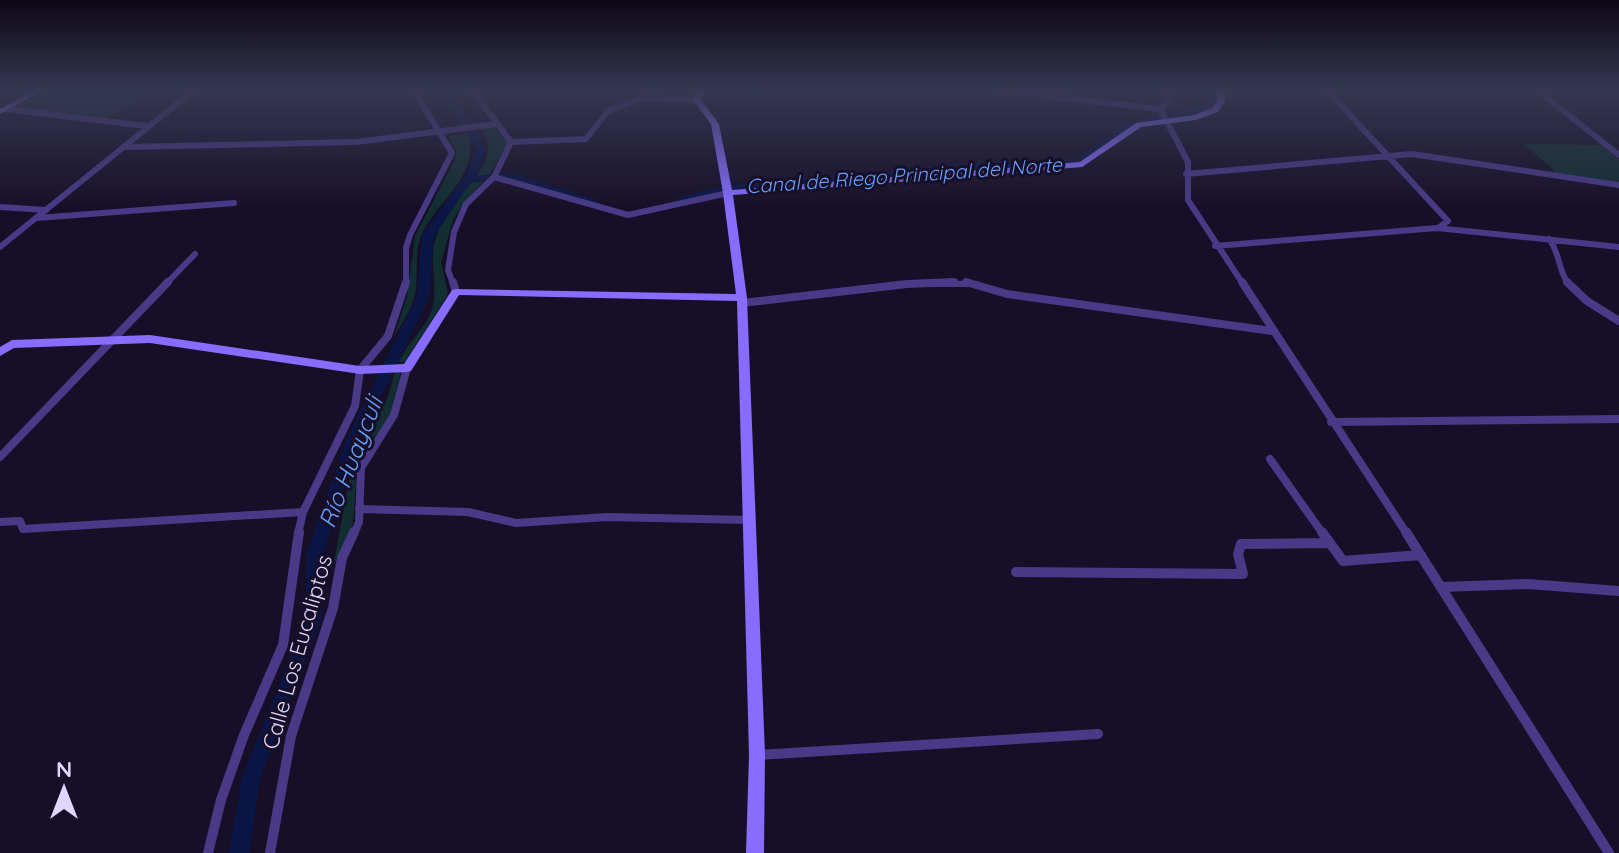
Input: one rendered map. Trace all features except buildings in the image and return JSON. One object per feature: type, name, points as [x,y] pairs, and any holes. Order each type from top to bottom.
[{"type":"street","points":[[0,247],[142,130]]},
{"type":"street","points":[[208,853],[221,800],[244,735],[283,645],[295,547],[303,512],[355,406],[364,369],[388,336],[406,283],[406,248],[410,235],[452,153],[438,130]]},
{"type":"street","points":[[124,147],[172,142],[274,145],[441,135],[468,130]]},
{"type":"street","points":[[501,130],[511,142]]},
{"type":"street","points":[[511,142],[586,139],[593,130]]},
{"type":"street","points":[[716,130],[742,301],[757,755],[755,853]]},
{"type":"street","points":[[494,177],[628,215],[728,193],[1072,165],[1094,158],[1129,130]]},
{"type":"street","points":[[1169,130],[1188,162],[1188,200],[1215,246],[1442,587],[1609,853]]},
{"type":"street","points":[[1365,130],[1448,221],[1437,228]]},
{"type":"street","points":[[1587,130],[1619,155]]},
{"type":"street","points":[[511,142],[494,177],[466,204],[454,232],[448,270],[456,292],[742,301],[907,284],[965,282],[1007,294],[1272,331]]},
{"type":"street","points":[[1186,174],[1412,154],[1619,185]]},
{"type":"street","points":[[36,218],[234,203]]},
{"type":"street","points":[[0,207],[47,210]]},
{"type":"street","points":[[1215,246],[1437,228],[1619,247]]},
{"type":"street","points":[[1549,239],[1558,251],[1557,261],[1566,285],[1619,321]]},
{"type":"street","points":[[0,457],[195,254]]},
{"type":"street","name":"Calle Los Eucaliptos","points":[[270,853],[291,736],[333,608],[342,558],[359,522],[361,468],[394,415],[403,368],[456,292]]},
{"type":"street","points":[[0,352],[12,344],[115,339],[175,341],[364,369],[403,368]]},
{"type":"street","points":[[1331,422],[1619,419]]},
{"type":"street","points":[[1270,459],[1343,561],[1421,555]]},
{"type":"street","points":[[359,509],[468,512],[516,523],[607,517],[749,520]]},
{"type":"street","points":[[0,522],[20,521],[23,529],[303,512]]},
{"type":"street","points":[[1016,572],[1243,574],[1238,554],[1241,544],[1330,543]]},
{"type":"street","points":[[1442,587],[1528,584],[1619,591]]},
{"type":"street","points":[[757,755],[1098,734]]},
{"type":"green space","points":[[482,130],[497,130],[508,143],[489,176],[464,202],[453,220],[441,262],[448,294],[405,362],[399,362],[431,312],[433,251],[439,228],[478,174],[488,152]]},
{"type":"green space","points":[[468,133],[468,163],[463,176],[421,236],[414,298],[394,337],[407,296],[415,236],[455,160],[456,151],[449,136]]},
{"type":"green space","points":[[1524,144],[1601,145],[1619,159],[1619,183],[1559,175]]},
{"type":"green space","points":[[395,371],[401,372],[390,415],[357,469],[353,523],[333,567],[350,476],[389,394]]},
{"type":"waterway","name":"Río Huayculi","points":[[239,853],[251,778],[313,620],[315,553],[354,438],[423,297],[428,236],[472,173],[481,152],[471,130]]},
{"type":"waterway","name":"Canal de Riego Principal del Norte","points":[[733,188],[955,168],[1078,162],[1122,130]]},
{"type":"waterway","name":"Canal de Riego Principal del Norte","points":[[468,179],[512,177],[595,203]]},
{"type":"waterway","name":"Canal de Riego Principal del Norte","points":[[679,201],[722,190]]}]
